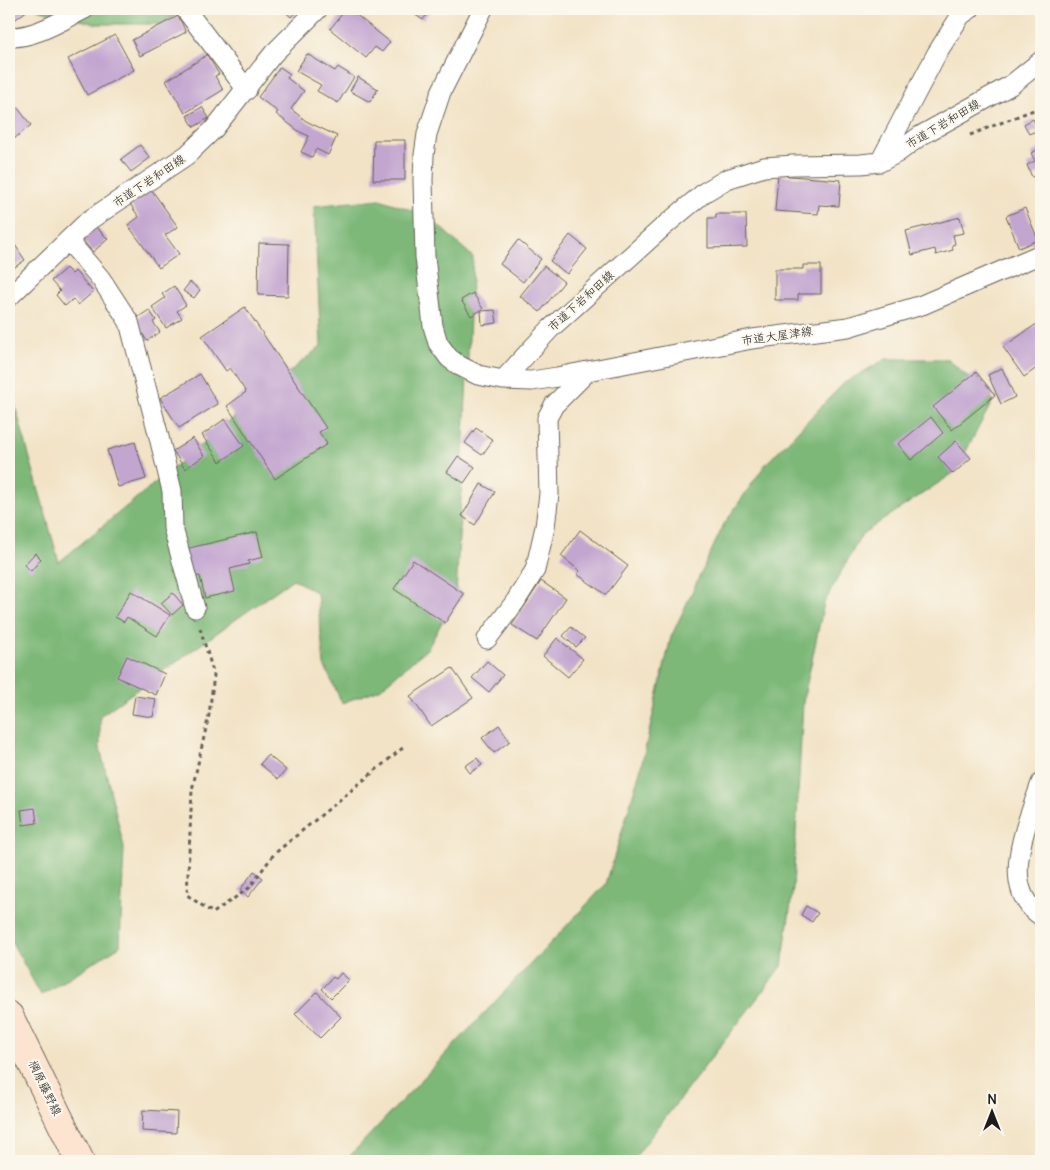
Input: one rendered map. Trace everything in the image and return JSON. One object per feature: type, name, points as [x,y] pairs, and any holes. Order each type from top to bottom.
[{"type":"main road","name":"棡原藤野線","points":[[9,1016],[80,1161]]},
{"type":"street","points":[[9,37],[20,36],[46,28],[85,9]]},
{"type":"street","points":[[185,9],[247,90]]},
{"type":"street","name":"市道下岩和田線","points":[[9,297],[88,221],[188,155],[214,129],[247,90],[273,54],[318,9]]},
{"type":"street","points":[[482,9],[441,92],[427,134],[423,172],[425,257],[433,326],[438,343],[449,358],[460,366],[478,376],[503,380]]},
{"type":"street","points":[[880,162],[937,53],[961,15],[970,9]]},
{"type":"street","name":"市道下岩和田線","points":[[503,380],[550,329],[663,227],[705,192],[727,179],[764,167],[880,162],[920,136],[1011,85],[1041,61]]},
{"type":"street","points":[[68,240],[101,278],[129,322],[172,491],[173,528],[195,608]]},
{"type":"street","name":"市道大屋津線","points":[[503,380],[532,381],[752,339],[848,327],[922,305],[1041,254]]},
{"type":"street","points":[[487,639],[535,570],[545,527],[549,494],[547,418],[554,405],[588,371]]},
{"type":"street","points":[[1041,783],[1020,844],[1018,862],[1021,891],[1033,911],[1041,916]]},
{"type":"path","points":[[195,608],[214,676],[209,715],[192,790],[187,895],[213,913],[249,888],[274,854],[405,746]]},
{"type":"green space","points":[[37,9],[185,9],[162,24],[96,24]]},
{"type":"green space","points":[[380,199],[428,216],[473,257],[456,596],[428,648],[380,689],[342,703],[324,665],[317,593],[293,579],[100,716],[100,748],[124,847],[120,946],[41,995],[9,937],[9,384],[59,562],[321,346],[314,206]]},
{"type":"green space","points":[[886,359],[948,359],[993,400],[955,472],[862,534],[824,603],[803,702],[793,888],[782,966],[632,1161],[345,1161],[606,884],[640,771],[671,637],[724,524],[765,465],[844,383]]},
{"type":"building","points":[[9,9],[29,9],[12,22],[9,19]]},
{"type":"building","points":[[282,9],[300,9],[291,17]]},
{"type":"building","points":[[346,9],[349,9],[390,42],[382,52],[375,47],[366,58],[330,29]]},
{"type":"building","points":[[406,9],[431,9],[423,20]]},
{"type":"building","points":[[178,16],[186,32],[140,56],[132,40]]},
{"type":"building","points":[[115,35],[134,70],[87,95],[68,59]]},
{"type":"building","points":[[307,54],[335,71],[338,67],[354,77],[338,103],[317,91],[321,85],[296,71]]},
{"type":"building","points":[[207,55],[219,74],[215,76],[223,90],[185,113],[166,81]]},
{"type":"building","points":[[280,67],[290,74],[287,78],[304,91],[291,109],[306,121],[337,136],[328,155],[316,149],[312,157],[301,152],[309,136],[300,132],[276,114],[278,112],[258,97]]},
{"type":"building","points":[[358,77],[378,89],[370,102],[350,91]]},
{"type":"building","points":[[17,107],[31,125],[9,143],[9,114]]},
{"type":"building","points":[[202,107],[209,118],[194,127],[187,116]]},
{"type":"building","points":[[1033,119],[1038,130],[1029,134],[1024,124]]},
{"type":"building","points":[[374,140],[405,140],[405,180],[373,180]]},
{"type":"building","points":[[140,145],[150,158],[131,172],[121,159]]},
{"type":"building","points":[[1041,148],[1041,173],[1032,177],[1027,165],[1035,161],[1031,153]]},
{"type":"building","points":[[778,175],[841,180],[839,206],[819,205],[818,214],[775,211]]},
{"type":"building","points":[[151,189],[178,227],[165,235],[179,254],[159,268],[128,225],[139,217],[130,204]]},
{"type":"building","points":[[1025,208],[1038,240],[1019,248],[1006,216]]},
{"type":"building","points":[[716,214],[746,214],[747,247],[708,248],[708,218],[716,218]]},
{"type":"building","points":[[960,217],[964,233],[953,235],[955,244],[952,245],[953,250],[936,255],[935,249],[912,255],[906,231]]},
{"type":"building","points":[[96,227],[108,239],[93,252],[82,240]]},
{"type":"building","points":[[570,235],[587,249],[567,274],[550,261]]},
{"type":"building","points":[[9,236],[25,260],[9,271]]},
{"type":"building","points":[[518,240],[541,259],[523,282],[500,264]]},
{"type":"building","points":[[259,243],[289,244],[288,296],[258,295]]},
{"type":"building","points":[[803,265],[821,265],[821,294],[798,294],[798,300],[775,300],[775,269],[803,269]]},
{"type":"building","points":[[544,266],[564,282],[540,312],[520,296]]},
{"type":"building","points":[[66,268],[72,274],[75,271],[93,292],[78,305],[73,299],[65,306],[56,295],[60,291],[51,281]]},
{"type":"building","points":[[190,282],[200,290],[194,298],[183,291]]},
{"type":"building","points":[[174,286],[186,305],[177,311],[182,318],[166,328],[152,307],[165,298],[162,294]]},
{"type":"building","points":[[473,293],[483,309],[471,316],[461,300]]},
{"type":"building","points":[[245,307],[326,428],[319,432],[327,444],[275,479],[227,406],[246,392],[230,368],[226,371],[202,336]]},
{"type":"building","points":[[149,310],[156,320],[153,322],[160,332],[147,341],[134,320]]},
{"type":"building","points":[[495,310],[497,323],[482,325],[481,311]]},
{"type":"building","points":[[1041,321],[1041,365],[1024,377],[1003,347]]},
{"type":"building","points":[[1002,368],[1015,397],[1001,404],[988,375]]},
{"type":"building","points":[[976,372],[995,395],[952,430],[933,407]]},
{"type":"building","points":[[200,374],[218,404],[179,428],[160,398]]},
{"type":"building","points":[[931,417],[943,433],[911,460],[898,444]]},
{"type":"building","points":[[225,419],[244,446],[220,462],[202,435]]},
{"type":"building","points":[[476,428],[493,440],[482,455],[465,443]]},
{"type":"building","points":[[193,438],[204,456],[185,469],[173,451]]},
{"type":"building","points":[[956,441],[971,458],[953,474],[938,457]]},
{"type":"building","points":[[135,442],[146,479],[118,487],[107,450]]},
{"type":"building","points":[[458,456],[475,467],[464,483],[447,472]]},
{"type":"building","points":[[481,484],[495,492],[475,525],[462,516]]},
{"type":"building","points":[[580,530],[628,566],[606,595],[577,574],[580,571],[561,556]]},
{"type":"building","points":[[257,532],[263,557],[248,561],[249,564],[230,569],[235,591],[205,598],[200,576],[192,577],[185,549]]},
{"type":"building","points":[[35,553],[41,559],[31,571],[24,565]]},
{"type":"building","points":[[413,560],[464,594],[445,623],[394,589]]},
{"type":"building","points":[[541,581],[566,598],[537,641],[512,625]]},
{"type":"building","points":[[131,591],[170,615],[157,636],[127,617],[124,622],[115,617]]},
{"type":"building","points":[[173,593],[183,605],[172,615],[161,603]]},
{"type":"building","points":[[571,627],[585,638],[576,647],[563,636]]},
{"type":"building","points":[[557,638],[583,659],[568,677],[543,656]]},
{"type":"building","points":[[127,656],[165,674],[156,695],[117,677]]},
{"type":"building","points":[[487,661],[503,675],[489,692],[472,678]]},
{"type":"building","points":[[452,668],[473,698],[431,726],[410,696]]},
{"type":"building","points":[[135,696],[156,699],[153,717],[132,714]]},
{"type":"building","points":[[499,725],[510,741],[494,753],[482,738]]},
{"type":"building","points":[[268,755],[286,770],[278,779],[260,764]]},
{"type":"building","points":[[477,758],[482,765],[470,773],[465,766]]},
{"type":"building","points":[[35,808],[37,823],[23,825],[21,810]]},
{"type":"building","points":[[254,871],[263,878],[248,897],[240,890]]},
{"type":"building","points":[[806,906],[818,913],[812,922],[801,915]]},
{"type":"building","points":[[341,973],[349,980],[331,998],[322,989],[333,977],[336,979]]},
{"type":"building","points":[[317,992],[341,1017],[320,1038],[295,1014]]},
{"type":"building","points":[[143,1110],[177,1112],[176,1133],[142,1131]]}]
